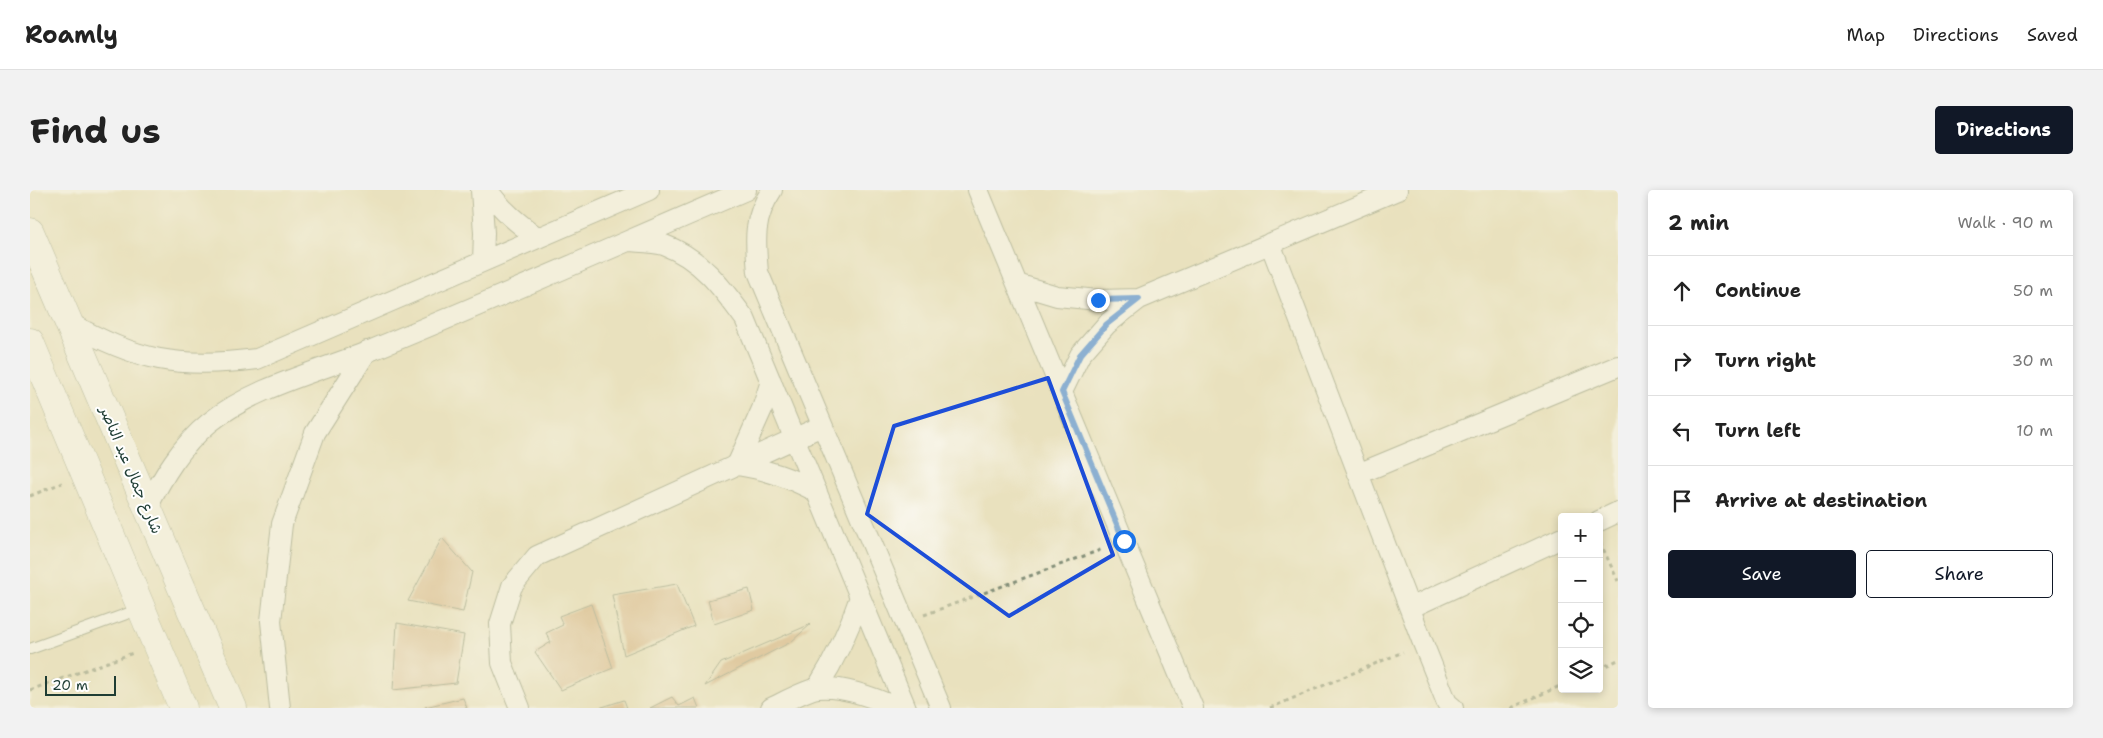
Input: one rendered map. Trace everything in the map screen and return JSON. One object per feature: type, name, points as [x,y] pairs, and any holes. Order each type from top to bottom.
[{"type":"main road","name":"شارع جمال عبد الناصر","points":[[30,232],[233,708]]},
{"type":"main road","points":[[30,342],[183,708]]},
{"type":"street","points":[[481,190],[484,232],[483,261]]},
{"type":"street","points":[[488,190],[494,200],[515,221],[538,238]]},
{"type":"street","points":[[68,322],[102,341],[139,355],[168,361],[218,364],[257,359],[649,190]]},
{"type":"street","points":[[147,508],[163,476],[184,447],[202,429],[238,403],[367,351],[746,190]]},
{"type":"street","points":[[772,190],[763,204],[754,238],[758,272],[941,708]]},
{"type":"street","points":[[978,190],[1193,708]]},
{"type":"street","points":[[1062,392],[1080,355],[1107,324],[1139,299],[1397,190]]},
{"type":"street","points":[[628,240],[663,245],[696,261],[722,286],[746,319],[906,708]]},
{"type":"street","points":[[1270,244],[1423,643],[1447,703],[1453,708]]},
{"type":"street","points":[[1017,284],[1057,296],[1073,298],[1098,300],[1139,299]]},
{"type":"street","points":[[280,708],[270,621],[282,524],[315,433],[367,351]]},
{"type":"street","points":[[257,359],[270,389]]},
{"type":"street","points":[[1358,474],[1618,366]]},
{"type":"street","points":[[737,465],[762,409],[771,380]]},
{"type":"street","points":[[520,708],[502,663],[500,624],[512,586],[537,556],[822,426]]},
{"type":"street","points":[[737,465],[765,469],[783,475],[817,492]]},
{"type":"street","points":[[1603,519],[1618,512]]},
{"type":"street","points":[[1410,608],[1558,540]]},
{"type":"street","points":[[817,688],[835,660],[849,629],[860,596]]},
{"type":"street","points":[[771,708],[817,688],[849,691],[879,700],[897,708]]},
{"type":"lane","points":[[30,649],[141,608]]},
{"type":"path","points":[[30,496],[85,473]]},
{"type":"path","points":[[905,622],[1124,541]]},
{"type":"path","points":[[1603,549],[1618,581]]},
{"type":"path","points":[[1270,708],[1423,643]]},
{"type":"path","points":[[30,690],[156,644]]},
{"type":"path","points":[[1603,667],[1618,660]]},
{"type":"path","points":[[1511,708],[1558,687]]},
{"type":"highlighted area","points":[[1048,378],[1113,555],[1009,616],[867,514],[894,426]]},
{"type":"building","points":[[442,538],[472,572],[463,612],[408,601]]},
{"type":"building","points":[[677,584],[694,626],[624,655],[612,595]]},
{"type":"building","points":[[749,589],[754,610],[714,624],[708,600]]},
{"type":"building","points":[[591,604],[613,668],[561,690],[535,652],[551,642],[546,633],[563,625],[559,616]]},
{"type":"building","points":[[397,623],[464,635],[456,683],[393,690]]},
{"type":"building","points":[[811,624],[791,642],[705,686],[721,663]]},
{"type":"building","points":[[672,697],[679,706],[695,698],[699,708],[650,708]]},
{"type":"building","points":[[463,698],[467,708],[425,708],[425,707]]},
{"type":"building","points":[[624,700],[627,708],[599,708]]},
{"type":"route","points":[[1098,300],[1139,299],[1107,324],[1080,355],[1062,392],[1124,541]]}]
